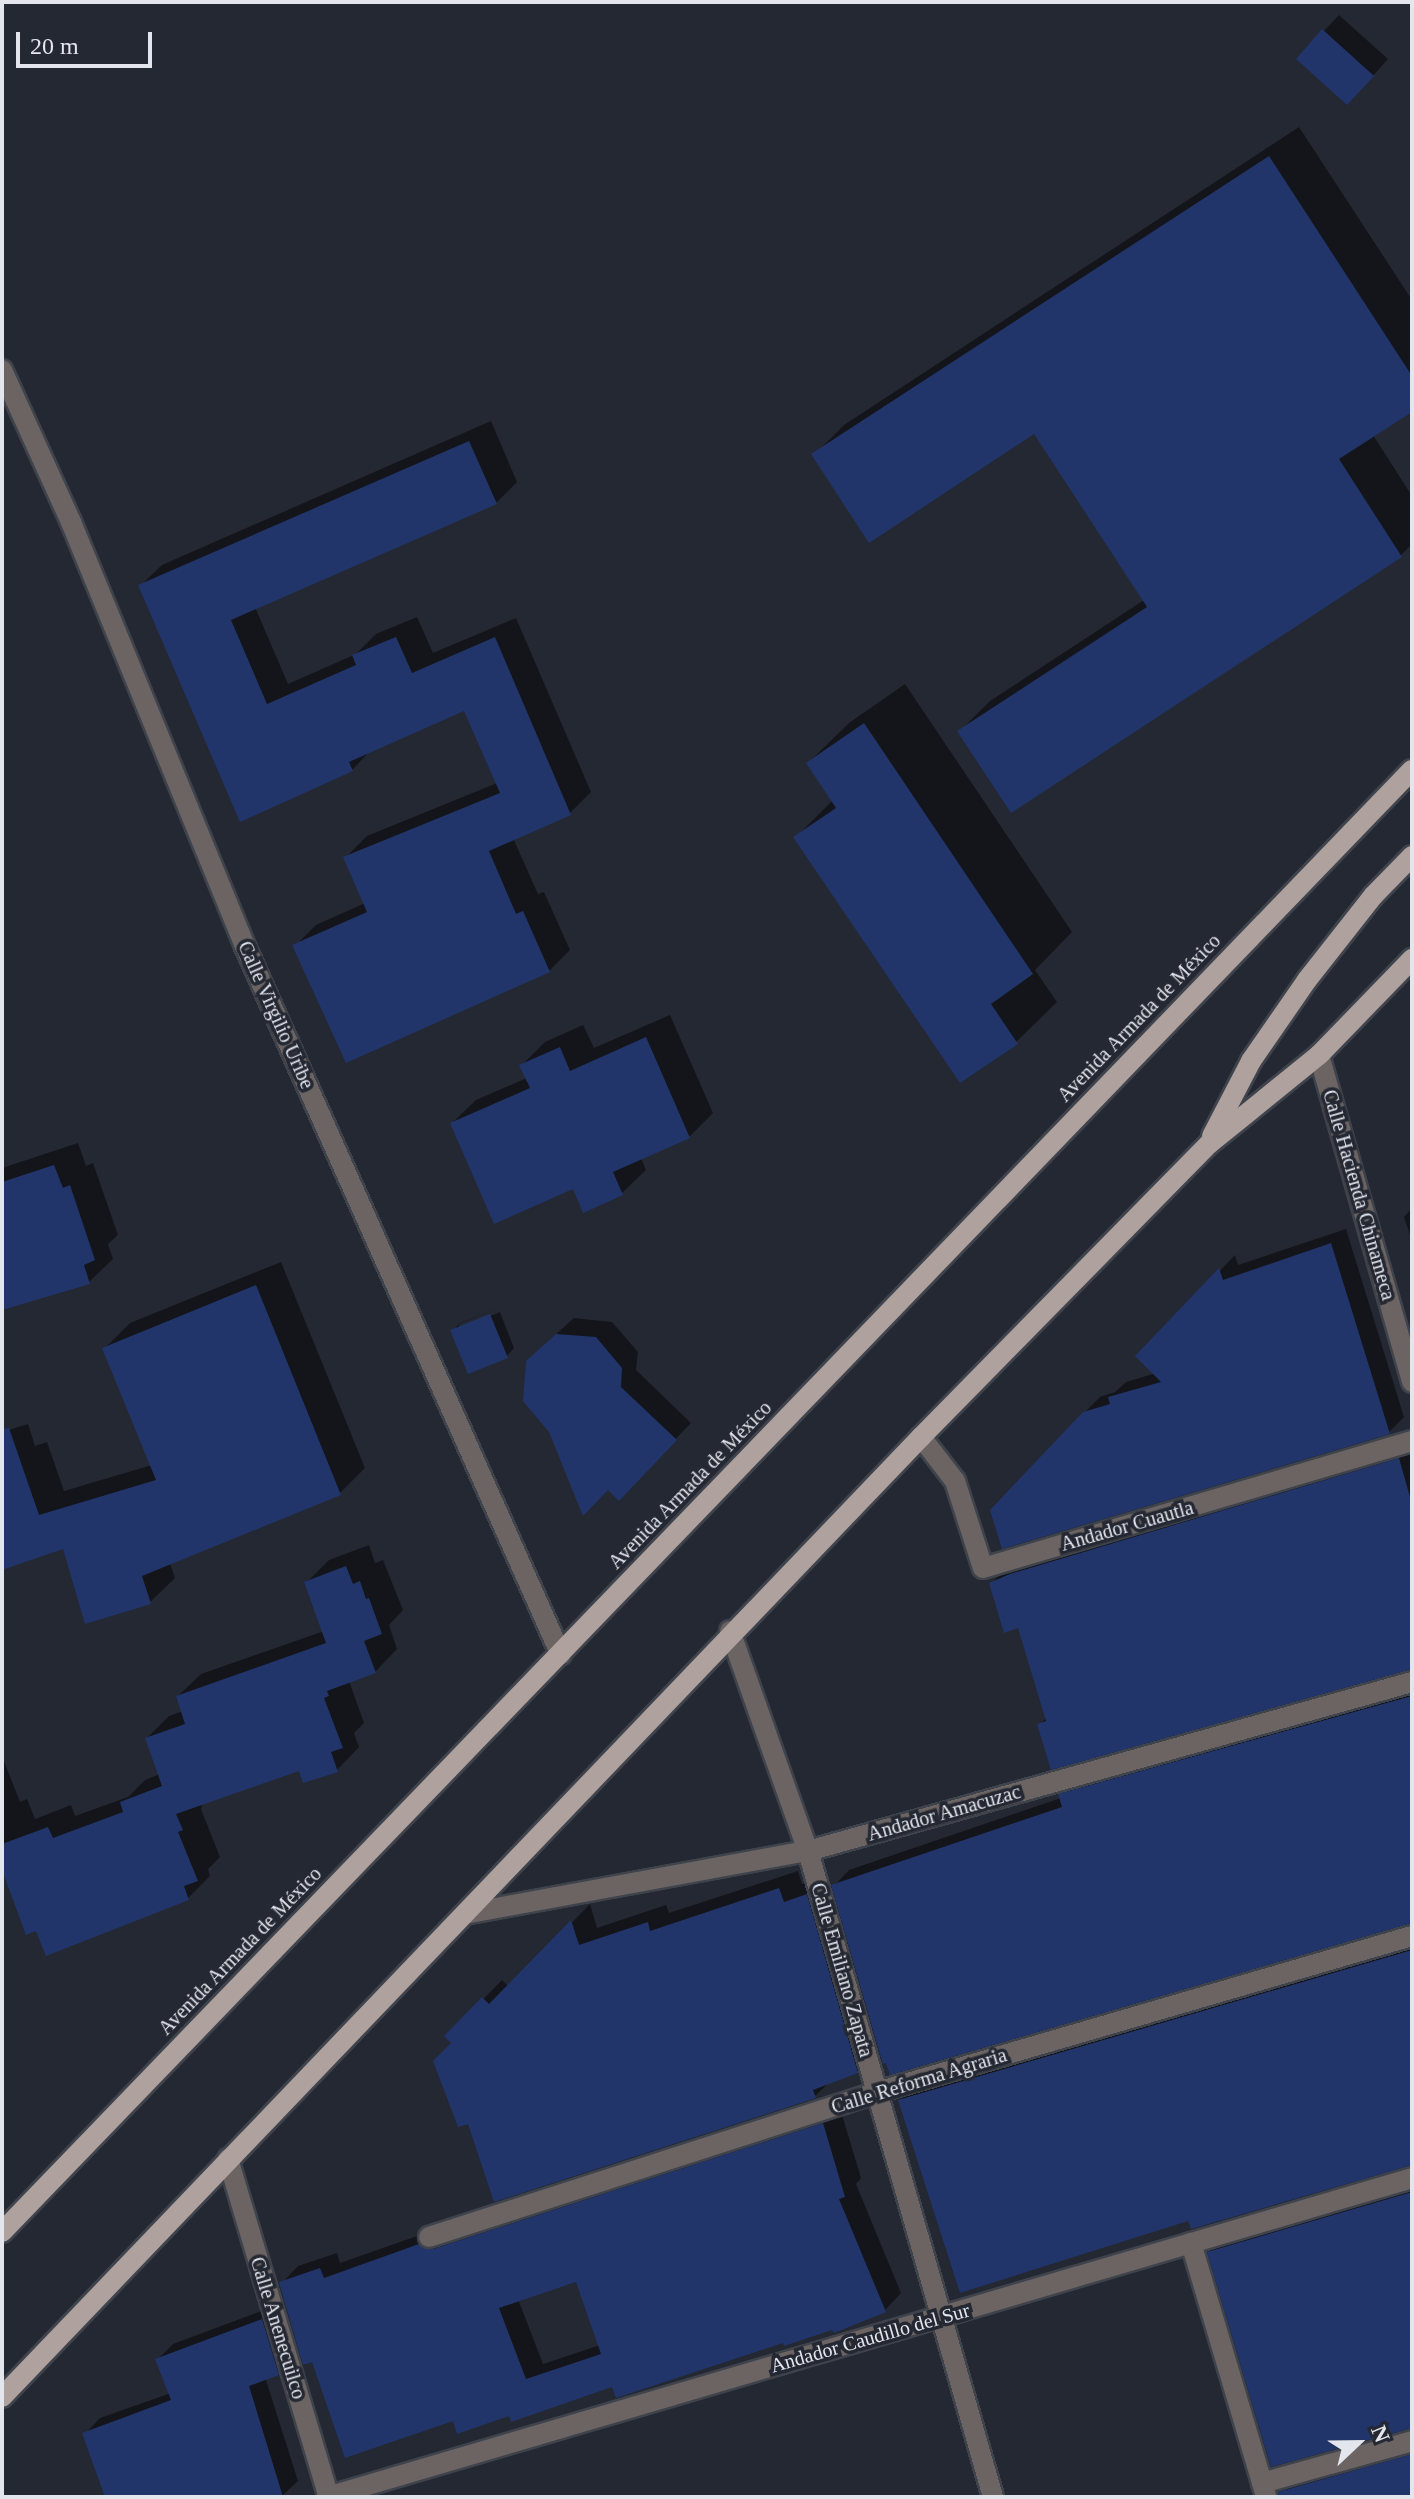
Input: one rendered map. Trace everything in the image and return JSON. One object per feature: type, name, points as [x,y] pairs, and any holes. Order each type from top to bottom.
[{"type":"main road","name":"Avenida Armada de México","points":[[2,2232],[1412,770]]},
{"type":"main road","points":[[1209,1144],[1251,1061],[1307,980],[1373,896],[1412,856]]},
{"type":"main road","points":[[2,2397],[228,2159],[469,1913],[730,1631],[1209,1144],[1319,1055],[1412,959]]},
{"type":"street","name":"Calle Virgilio Uribe","points":[[2,370],[71,522],[244,944],[561,1655]]},
{"type":"street","name":"Calle Hacienda Chinameca","points":[[1319,1055],[1412,1382]]},
{"type":"street","name":"Andador Cuautla","points":[[921,1437],[955,1481],[983,1568],[1412,1441]]},
{"type":"street","name":"Calle Emiliano Zapata","points":[[730,1631],[808,1851],[993,2497]]},
{"type":"street","name":"Andador Amacuzac","points":[[469,1913],[808,1851],[1412,1682]]},
{"type":"street","name":"Calle Reforma Agraria","points":[[429,2237],[877,2092],[1412,1936]]},
{"type":"street","name":"Calle Anenecuilco","points":[[228,2159],[328,2497]]},
{"type":"street","name":"Andador Caudillo del Sur","points":[[328,2497],[1412,2178]]},
{"type":"street","points":[[1191,2243],[1264,2490],[1412,2441]]},
{"type":"building","points":[[1322,29],[1374,76],[1347,105],[1296,59]]},
{"type":"building","points":[[1269,156],[1412,376],[1412,412],[1339,459],[1402,557],[1011,813],[957,731],[1147,607],[1034,434],[869,543],[811,454]]},
{"type":"building","points":[[469,441],[497,504],[231,620],[267,704],[356,665],[352,655],[396,637],[412,673],[495,637],[571,815],[489,851],[516,914],[523,911],[550,972],[346,1063],[292,945],[367,912],[343,857],[500,793],[464,711],[349,762],[353,771],[240,822],[138,585]]},
{"type":"building","points":[[864,723],[1033,974],[991,1004],[1018,1044],[960,1083],[793,837],[836,808],[806,763]]},
{"type":"building","points":[[646,1037],[690,1138],[613,1172],[623,1195],[583,1213],[573,1189],[494,1224],[450,1123],[530,1088],[519,1065],[560,1047],[570,1071]]},
{"type":"building","points":[[54,1165],[63,1188],[70,1185],[95,1260],[84,1265],[90,1284],[2,1310],[2,1182]]},
{"type":"building","points":[[1331,1243],[1390,1434],[1002,1549],[990,1510],[1083,1412],[1110,1404],[1108,1397],[1161,1382],[1135,1356],[1219,1268],[1223,1280]]},
{"type":"building","points":[[256,1285],[341,1495],[142,1576],[151,1604],[85,1624],[63,1549],[2,1570],[2,1429],[9,1428],[39,1515],[156,1480],[102,1348]]},
{"type":"building","points":[[490,1314],[508,1358],[468,1374],[450,1330]]},
{"type":"building","points":[[556,1334],[596,1337],[622,1368],[621,1387],[677,1440],[619,1501],[608,1490],[583,1516],[549,1432],[523,1401],[526,1361]]},
{"type":"building","points":[[1399,1458],[1412,1504],[1412,1669],[1051,1770],[1037,1724],[1046,1721],[1018,1628],[1004,1633],[989,1583],[1010,1574]]},
{"type":"building","points":[[346,1566],[353,1584],[360,1581],[366,1599],[369,1598],[382,1634],[364,1641],[376,1673],[327,1691],[329,1696],[324,1698],[343,1748],[331,1752],[338,1772],[303,1783],[299,1771],[176,1814],[183,1830],[178,1832],[198,1881],[184,1886],[189,1900],[46,1956],[36,1931],[26,1935],[2,1870],[2,1844],[48,1827],[53,1838],[123,1812],[120,1802],[162,1786],[145,1738],[185,1724],[176,1696],[326,1643],[304,1582]]},
{"type":"building","points":[[1412,1696],[1412,1923],[890,2075],[886,2063],[883,2064],[831,1885],[1062,1807],[1058,1794]]},
{"type":"building","points":[[779,1888],[784,1902],[807,1894],[858,2073],[813,2090],[816,2098],[494,2202],[468,2124],[458,2127],[433,2061],[451,2043],[444,2036],[482,1997],[489,2004],[571,1920],[579,1945],[648,1922],[650,1931]]},
{"type":"building","points":[[1412,1950],[1412,2165],[1191,2229],[1188,2221],[960,2293],[898,2100]]},
{"type":"building","points":[[823,2123],[845,2197],[839,2199],[886,2312],[834,2333],[832,2330],[784,2346],[783,2343],[616,2398],[612,2387],[511,2422],[509,2416],[457,2434],[453,2421],[345,2458],[312,2362],[303,2365],[279,2282],[320,2268],[324,2278],[419,2244],[433,2249]],"holes":[[[576,2282],[601,2354],[526,2379],[499,2308]]]},
{"type":"building","points":[[1412,2192],[1412,2428],[1271,2467],[1207,2252]]},
{"type":"building","points":[[262,2319],[279,2375],[249,2386],[283,2497],[105,2497],[82,2433],[171,2400],[155,2359]]},
{"type":"building","points":[[1412,2454],[1412,2497],[1279,2497],[1278,2492]]}]
